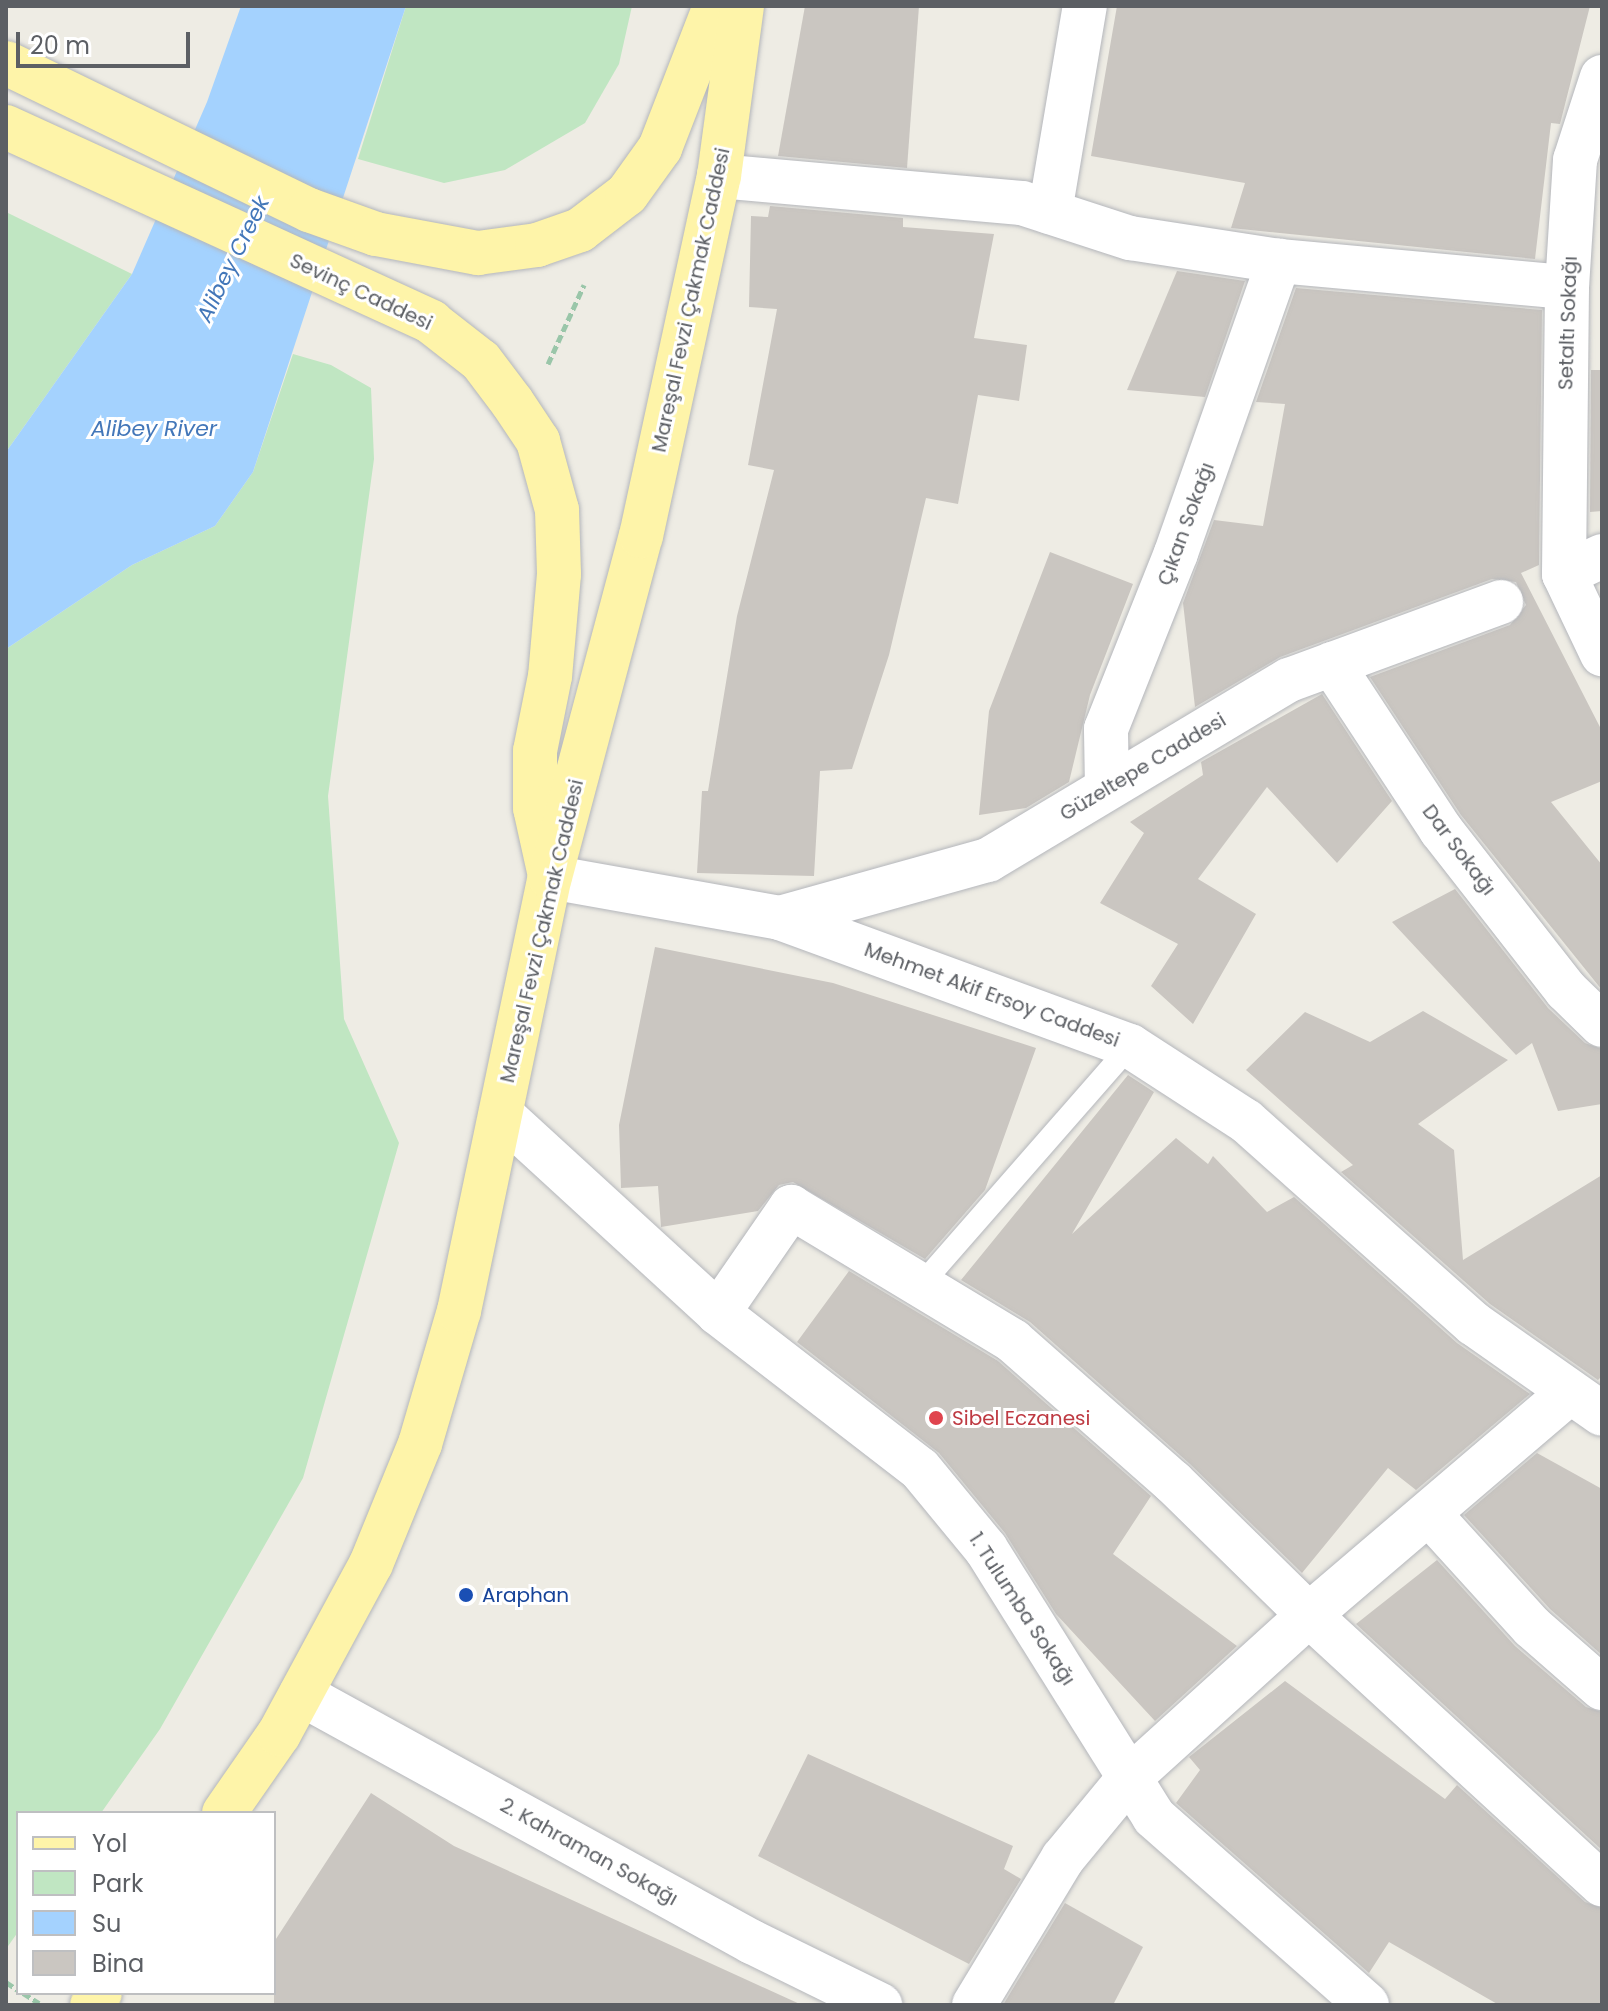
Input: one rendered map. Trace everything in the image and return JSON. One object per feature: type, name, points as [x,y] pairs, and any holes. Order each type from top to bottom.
[{"type":"main road","points":[[6,63],[96,110],[309,210],[376,234],[478,253],[537,245],[580,230],[627,194],[660,148],[715,6]]},
{"type":"main road","name":"Mareşal Fevzi Çakmak Caddesi","points":[[225,1811],[301,1694],[371,1564],[420,1444],[459,1311],[550,877],[641,536],[719,176],[742,6]]},
{"type":"main road","name":"Sevinç Caddesi","points":[[6,127],[72,161],[431,322],[481,361],[538,441],[557,510],[559,574],[550,676],[535,751],[535,808],[550,877]]},
{"type":"street","points":[[1050,212],[1085,6]]},
{"type":"street","name":"Setaltı Sokağı","points":[[1583,565],[1567,287],[1575,160],[1602,77]]},
{"type":"street","points":[[719,176],[1022,203],[1130,238],[1279,261],[1567,287]]},
{"type":"street","name":"Çıkan Sokağı","points":[[1107,788],[1106,729],[1176,553],[1279,261]]},
{"type":"street","points":[[1583,565],[1602,654]]},
{"type":"street","name":"Güzeltepe Caddesi","points":[[780,918],[988,860],[1289,680],[1501,602]]},
{"type":"street","name":"Dar Sokağı","points":[[1332,664],[1447,839],[1566,990],[1602,1025]]},
{"type":"street","name":"Mehmet Akif Ersoy Caddesi","points":[[550,877],[780,918],[1130,1046],[1246,1121],[1474,1324],[1586,1403]]},
{"type":"street","name":"1. Tulumba Sokağı","points":[[501,1114],[718,1313],[920,1469],[986,1549],[1154,1817],[1367,2005]]},
{"type":"street","points":[[718,1313],[791,1207],[1013,1341],[1173,1482],[1309,1615],[1602,1884]]},
{"type":"street","points":[[974,2005],[1063,1858],[1129,1778],[1309,1615],[1431,1516],[1586,1403]]},
{"type":"street","points":[[1431,1516],[1532,1627],[1602,1688]]},
{"type":"street","name":"2. Kahraman Sokağı","points":[[301,1694],[752,1942],[880,2005]]},
{"type":"lane","points":[[920,1286],[1130,1046]]},
{"type":"path","points":[[545,371],[589,274]]},
{"type":"green space","points":[[406,6],[632,6],[619,64],[585,123],[505,170],[444,183],[358,159]]},
{"type":"green space","points":[[6,212],[132,274],[6,452]]},
{"type":"green space","points":[[293,354],[331,365],[371,388],[374,459],[328,796],[344,1019],[399,1143],[303,1478],[160,1729],[102,1811],[16,1811],[16,1935],[6,1949],[6,649],[132,565],[215,526],[253,472]]},
{"type":"water","name":"Alibey River","points":[[241,6],[406,6],[253,472],[215,526],[132,565],[6,649],[6,452],[132,274],[207,102]]},
{"type":"building","points":[[805,6],[919,6],[907,168],[778,156]]},
{"type":"building","points":[[1117,6],[1590,6],[1560,124],[1551,123],[1535,259],[1231,228],[1245,183],[1091,156]]},
{"type":"building","points":[[770,206],[903,218],[903,227],[994,234],[974,338],[1027,345],[1019,401],[978,395],[958,504],[926,498],[889,655],[852,769],[820,771],[814,876],[697,873],[702,791],[708,791],[737,616],[774,470],[748,465],[777,309],[749,307],[751,216],[768,217]]},
{"type":"building","points":[[1177,271],[1245,281],[1205,397],[1127,390]]},
{"type":"building","points":[[1296,288],[1542,310],[1539,565],[1521,573],[1602,731],[1602,781],[1551,802],[1602,865],[1602,990],[1461,815],[1370,677],[1510,625],[1526,605],[1516,582],[1492,579],[1280,657],[1195,707],[1183,603],[1214,520],[1263,526],[1285,404],[1256,402]]},
{"type":"building","points":[[1591,370],[1602,370],[1602,511],[1590,512]]},
{"type":"building","points":[[1050,552],[1133,584],[1090,695],[1069,782],[1026,808],[979,815],[989,711]]},
{"type":"building","points":[[1322,694],[1392,801],[1337,863],[1267,787],[1198,879],[1256,914],[1193,1024],[1151,986],[1178,944],[1100,903],[1144,833],[1130,822],[1203,775],[1201,762]]},
{"type":"building","points":[[1455,889],[1548,1008],[1585,1043],[1602,1049],[1602,1104],[1558,1111],[1532,1043],[1516,1055],[1392,922]]},
{"type":"building","points":[[655,947],[833,983],[1036,1048],[985,1190],[925,1259],[793,1182],[779,1185],[758,1211],[661,1227],[658,1186],[621,1188],[619,1125]]},
{"type":"building","points":[[1423,1011],[1508,1060],[1418,1124],[1454,1150],[1463,1260],[1602,1175],[1602,1376],[1598,1380],[1490,1304],[1341,1172],[1353,1165],[1246,1070],[1305,1012],[1370,1042]]},
{"type":"building","points":[[1128,1075],[1154,1092],[1072,1234],[1176,1138],[1208,1164],[1213,1156],[1267,1212],[1294,1197],[1457,1343],[1530,1394],[1416,1490],[1388,1468],[1302,1573],[1190,1464],[1030,1322],[961,1280]]},
{"type":"building","points":[[849,1271],[998,1361],[1151,1496],[1113,1554],[1237,1646],[1155,1721],[1056,1614],[1005,1533],[939,1453],[797,1342]]},
{"type":"building","points":[[1537,1453],[1602,1489],[1602,1655],[1550,1609],[1464,1515]]},
{"type":"building","points":[[1437,1560],[1515,1646],[1586,1707],[1602,1712],[1602,1850],[1356,1624]]},
{"type":"building","points":[[1285,1681],[1445,1799],[1457,1785],[1585,1902],[1602,1908],[1602,2005],[1499,2005],[1389,1942],[1369,1973],[1176,1803],[1200,1770],[1189,1757]]},
{"type":"building","points":[[808,1754],[1013,1846],[1004,1869],[1021,1879],[969,1964],[758,1856]]},
{"type":"building","points":[[371,1793],[454,1846],[802,2005],[274,2005],[276,1939]]},
{"type":"building","points":[[1065,1903],[1143,1947],[1113,2005],[1003,2005]]},
{"type":"place","name":"Sibel Eczanesi","points":[[936,1418]]},
{"type":"place","name":"Araphan","points":[[466,1595]]},
{"type":"water label","name":"Alibey Creek","points":[[233,259]]}]
